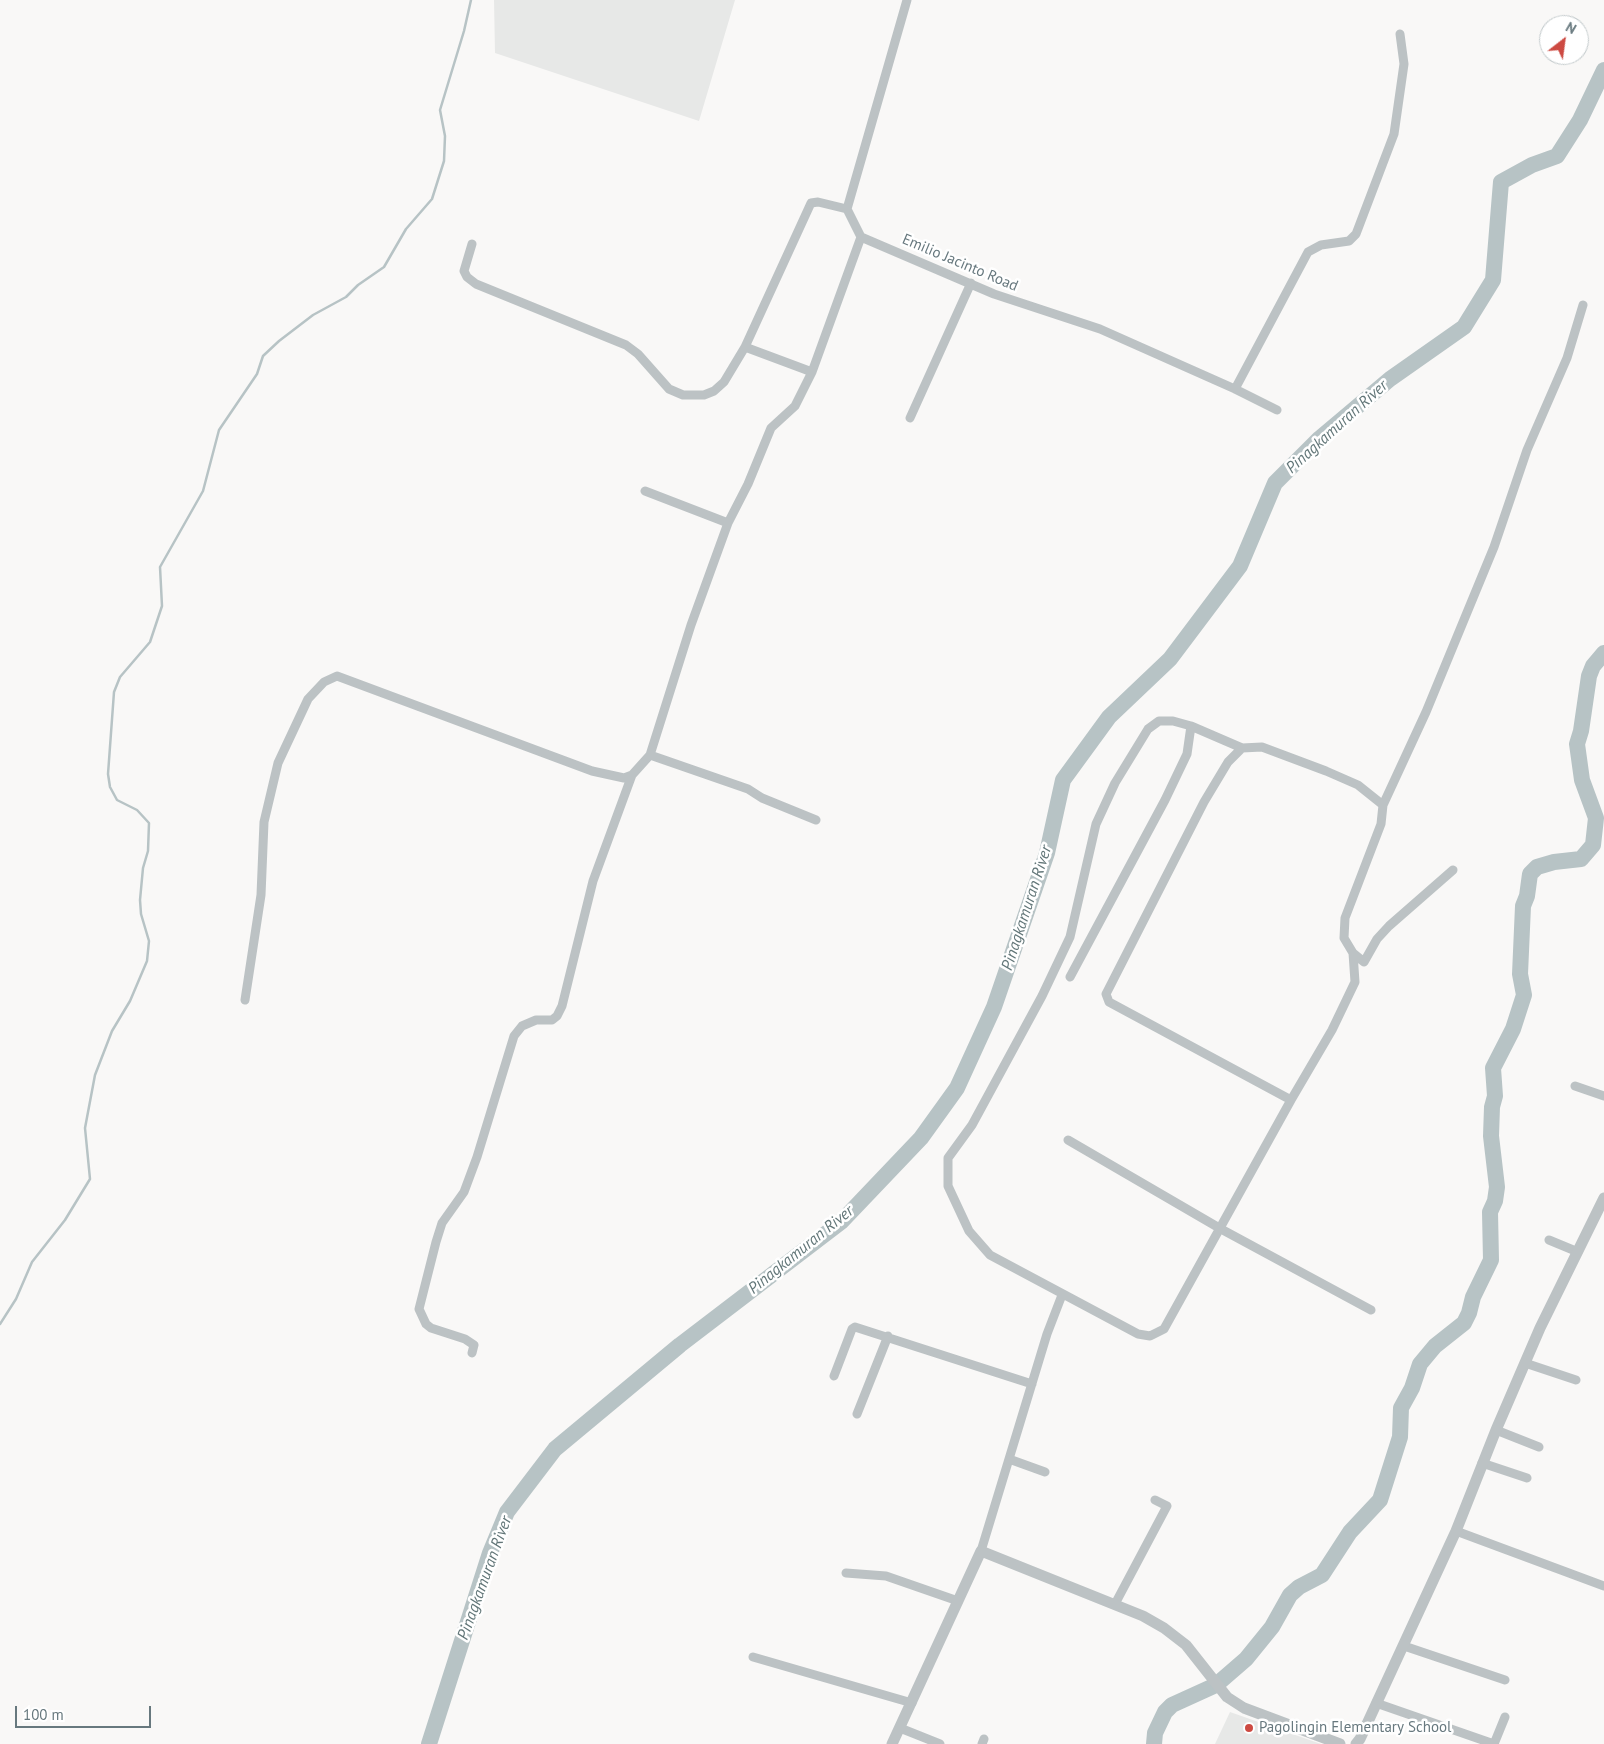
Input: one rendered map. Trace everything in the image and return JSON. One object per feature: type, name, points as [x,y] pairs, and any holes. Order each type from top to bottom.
[{"type":"street","points":[[472,1353],[474,1345],[465,1339],[431,1328],[426,1324],[419,1309],[442,1222],[464,1192],[477,1157],[514,1036],[522,1026],[536,1020],[552,1020],[557,1016],[562,1006],[593,881],[632,775],[650,755],[691,625],[728,523],[748,484],[771,428],[795,406],[812,372],[861,237],[847,209],[907,0]]},
{"type":"street","points":[[1235,388],[1308,252],[1321,245],[1350,241],[1356,234],[1394,134],[1404,64],[1400,34]]},
{"type":"street","points":[[472,244],[464,271],[467,278],[476,284],[626,345],[638,354],[669,389],[683,395],[704,395],[724,382],[744,347],[811,203],[818,202],[847,209]]},
{"type":"street","name":"Emilio Jacinto Road","points":[[861,237],[994,294],[1100,329],[1235,388],[1277,410]]},
{"type":"street","points":[[910,418],[971,283]]},
{"type":"street","points":[[1453,870],[1389,926],[1377,939],[1364,962],[1353,953],[1344,938],[1344,918],[1381,824],[1383,805],[1426,712],[1494,547],[1527,450],[1567,358],[1583,305]]},
{"type":"street","points":[[744,347],[812,372]]},
{"type":"street","points":[[645,491],[728,523]]},
{"type":"street","points":[[245,1000],[261,895],[264,822],[276,772],[308,699],[324,682],[336,676],[592,771],[624,778],[632,775]]},
{"type":"street","points":[[1353,953],[1355,982],[1332,1030],[1164,1329],[1150,1336],[1138,1334],[990,1255],[970,1231],[948,1186],[948,1158],[972,1124],[1042,996],[1070,937],[1096,824],[1115,783],[1148,729],[1159,721],[1173,720],[1242,748],[1262,747],[1358,785],[1383,805]]},
{"type":"street","points":[[1070,977],[1165,800],[1187,754],[1191,726]]},
{"type":"street","points":[[1242,748],[1228,762],[1204,802],[1106,994],[1109,1002],[1291,1100]]},
{"type":"street","points":[[650,755],[748,789],[762,798],[816,820]]},
{"type":"street","points":[[1575,1086],[1604,1096]]},
{"type":"street","points":[[1068,1140],[1221,1229],[1371,1310]]},
{"type":"street","points":[[1356,1744],[1404,1646],[1456,1531],[1482,1463],[1525,1363],[1578,1252],[1599,1219],[1604,1198]]},
{"type":"street","points":[[1549,1240],[1578,1252]]},
{"type":"street","points":[[892,1744],[981,1551],[1032,1384],[1062,1295]]},
{"type":"street","points":[[834,1376],[852,1330],[855,1327],[888,1336],[1032,1384]]},
{"type":"street","points":[[856,1414],[888,1336]]},
{"type":"street","points":[[1525,1363],[1576,1380]]},
{"type":"street","points":[[1496,1430],[1539,1447]]},
{"type":"street","points":[[1009,1459],[1045,1472]]},
{"type":"street","points":[[1482,1463],[1527,1478]]},
{"type":"street","points":[[1115,1604],[1167,1506],[1156,1500]]},
{"type":"street","points":[[1456,1531],[1604,1586]]},
{"type":"street","points":[[981,1551],[1115,1604],[1164,1628],[1186,1645],[1227,1697],[1244,1708],[1340,1744]]},
{"type":"street","points":[[846,1573],[886,1576],[958,1601]]},
{"type":"street","points":[[1404,1646],[1505,1680]]},
{"type":"street","points":[[753,1657],[912,1703]]},
{"type":"street","points":[[1376,1703],[1494,1744],[1505,1717]]},
{"type":"street","points":[[900,1728],[940,1744]]},
{"type":"shaded area","points":[[494,0],[735,0],[699,121],[495,53]]},
{"type":"shaded area","name":"Pagolingin Elementary School","points":[[1230,1712],[1321,1744],[1215,1744]]},
{"type":"waterway","points":[[0,1324],[16,1299],[32,1262],[65,1220],[90,1179],[85,1128],[95,1075],[112,1031],[130,1001],[147,961],[149,941],[141,914],[140,900],[143,868],[148,851],[149,823],[137,810],[117,800],[110,787],[108,774],[114,692],[120,677],[150,642],[162,606],[160,567],[203,491],[219,430],[257,374],[263,356],[313,315],[346,297],[358,285],[384,267],[406,229],[432,199],[444,161],[445,136],[440,110],[464,31],[471,0]]},
{"type":"waterway","name":"Pinagkamuran River","points":[[429,1744],[490,1553],[507,1512],[555,1449],[680,1345],[841,1222],[921,1138],[957,1088],[994,1007],[1047,853],[1063,780],[1109,717],[1170,659],[1240,566],[1275,483],[1320,438],[1390,379],[1464,327],[1493,280],[1501,182],[1532,165],[1557,156],[1580,120],[1604,70]]},
{"type":"waterway","points":[[1154,1744],[1155,1733],[1165,1712],[1172,1705],[1216,1685],[1246,1659],[1272,1627],[1290,1595],[1299,1587],[1322,1575],[1350,1532],[1380,1500],[1400,1437],[1401,1408],[1412,1388],[1420,1364],[1435,1346],[1464,1323],[1473,1297],[1491,1260],[1490,1212],[1495,1201],[1497,1187],[1491,1136],[1492,1107],[1495,1096],[1493,1068],[1513,1029],[1524,995],[1520,974],[1523,906],[1527,896],[1530,874],[1537,867],[1554,862],[1581,859],[1593,845],[1596,818],[1582,780],[1577,744],[1581,731],[1589,676],[1593,666],[1604,653]]},
{"type":"place","name":"Pagolingin Elementary School","points":[[1249,1728]]}]
